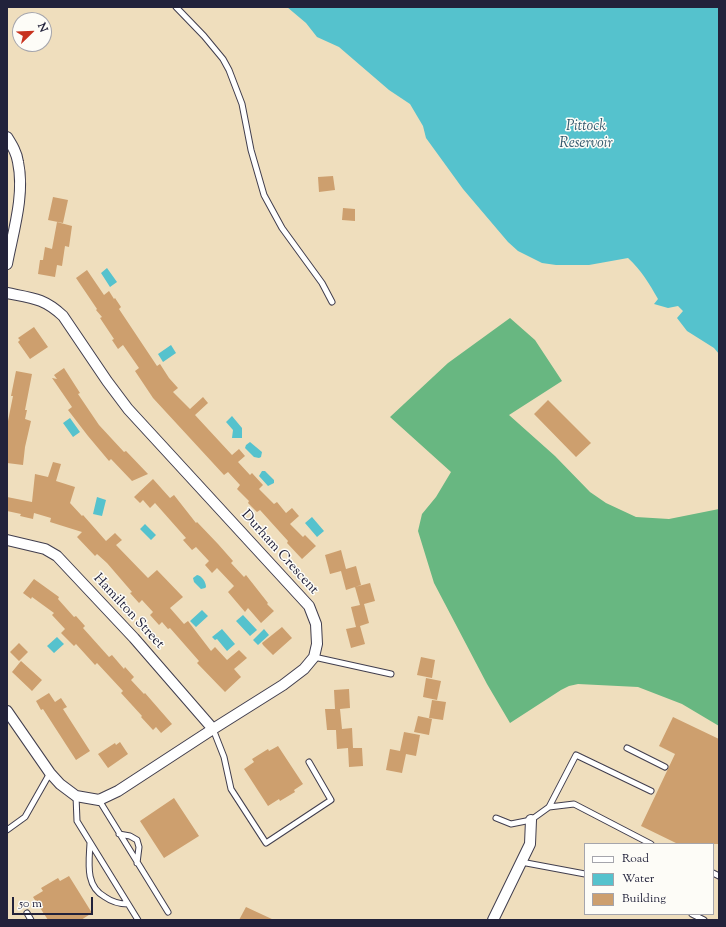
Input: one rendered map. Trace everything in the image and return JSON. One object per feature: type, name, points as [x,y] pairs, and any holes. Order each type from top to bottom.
[{"type":"street","points":[[7,137],[15,151],[18,162],[20,189],[7,264]]},
{"type":"street","name":"Durham Crescent","points":[[7,293],[38,299],[51,306],[63,316],[128,409],[309,606],[316,624],[317,644],[314,657]]},
{"type":"street","name":"Hamilton Street","points":[[7,540],[45,548],[57,556],[134,638],[213,729]]},
{"type":"street","points":[[7,711],[50,773],[60,784],[76,796],[98,800],[118,791],[283,685],[304,670],[314,657]]},
{"type":"street","points":[[493,920],[530,844],[530,820]]},
{"type":"lane","points":[[176,7],[204,36],[223,59],[229,70],[242,104],[251,150],[264,195],[282,228],[322,282],[332,302]]},
{"type":"lane","points":[[314,657],[390,674]]},
{"type":"lane","points":[[213,729],[224,757],[231,789],[266,843],[331,800],[308,762]]},
{"type":"lane","points":[[627,748],[665,768]]},
{"type":"lane","points":[[549,807],[576,755],[651,791]]},
{"type":"lane","points":[[7,830],[25,817],[50,773]]},
{"type":"lane","points":[[76,796],[77,821],[138,920]]},
{"type":"lane","points":[[98,800],[168,912]]},
{"type":"lane","points":[[496,818],[511,824],[530,820],[549,807],[574,804],[649,843]]},
{"type":"lane","points":[[119,834],[130,836],[137,840],[140,847],[138,863]]},
{"type":"lane","points":[[90,842],[88,868],[94,887],[99,894],[106,899],[118,904],[128,904]]},
{"type":"lane","points":[[521,862],[584,874]]},
{"type":"lane","points":[[27,913],[31,920]]},
{"type":"lane","points":[[694,915],[704,920]]},
{"type":"green space","points":[[510,318],[535,340],[562,381],[509,415],[555,456],[590,492],[606,503],[636,517],[669,519],[719,509],[719,726],[682,704],[638,687],[578,684],[561,690],[510,723],[487,684],[434,583],[418,531],[422,514],[436,497],[451,472],[390,417],[448,363]]},
{"type":"water","name":"Pittock Reservoir","points":[[287,7],[719,7],[719,354],[714,348],[687,331],[677,318],[683,311],[678,306],[668,308],[654,304],[658,299],[637,267],[628,258],[589,265],[556,265],[542,263],[518,251],[508,242],[463,189],[426,138],[423,126],[410,104],[389,90],[339,47],[317,37],[306,23]]},
{"type":"water","points":[[107,268],[117,282],[110,287],[101,273]]},
{"type":"water","points":[[171,345],[176,353],[163,362],[158,354]]},
{"type":"water","points":[[232,416],[242,428],[242,438],[232,438],[233,430],[226,422]]},
{"type":"water","points":[[70,418],[80,432],[73,437],[63,423]]},
{"type":"water","points":[[250,442],[262,452],[261,457],[254,457],[245,448]]},
{"type":"water","points":[[262,471],[265,471],[274,480],[274,483],[268,486],[259,476]]},
{"type":"water","points":[[97,497],[106,500],[102,516],[93,514]]},
{"type":"water","points":[[312,517],[324,531],[317,537],[305,523]]},
{"type":"water","points":[[145,524],[156,535],[151,540],[140,529]]},
{"type":"water","points":[[197,575],[204,581],[206,585],[205,588],[201,589],[194,582],[193,578]]},
{"type":"water","points":[[202,610],[208,616],[196,627],[190,621]]},
{"type":"water","points":[[243,615],[257,630],[250,636],[236,621]]},
{"type":"water","points":[[222,629],[235,644],[227,651],[217,639],[215,640],[212,637]]},
{"type":"water","points":[[264,629],[269,635],[258,645],[253,640]]},
{"type":"water","points":[[57,637],[64,644],[54,653],[47,646]]},
{"type":"building","points":[[333,176],[335,190],[319,192],[318,177]]},
{"type":"building","points":[[53,197],[68,200],[63,223],[48,220]]},
{"type":"building","points":[[343,208],[355,209],[355,221],[342,220]]},
{"type":"building","points":[[57,222],[72,226],[69,247],[65,246],[62,266],[57,265],[55,277],[38,274],[40,260],[43,260],[45,247],[52,249]]},
{"type":"building","points":[[87,270],[104,295],[109,291],[114,299],[115,298],[121,307],[119,309],[157,366],[160,364],[178,388],[173,392],[190,409],[203,397],[208,403],[195,415],[232,455],[239,449],[245,456],[238,462],[250,475],[252,473],[263,485],[259,489],[274,504],[277,502],[286,513],[292,508],[299,516],[290,524],[303,537],[305,535],[316,546],[302,559],[260,510],[257,512],[248,503],[249,501],[237,489],[240,485],[228,472],[224,475],[153,398],[135,371],[139,368],[123,345],[118,349],[112,340],[114,339],[100,318],[102,317],[76,278]]},
{"type":"building","points":[[34,327],[48,347],[30,359],[18,342],[20,340],[18,338]]},
{"type":"building","points":[[64,368],[80,393],[78,394],[99,425],[124,452],[126,451],[148,474],[132,481],[111,459],[109,461],[88,436],[68,410],[72,407],[52,378],[57,379],[54,375]]},
{"type":"building","points":[[16,371],[32,374],[25,410],[27,410],[25,419],[31,421],[25,447],[23,465],[7,463],[7,426]]},
{"type":"building","points":[[548,400],[591,443],[576,457],[534,414]]},
{"type":"building","points":[[53,462],[61,464],[56,481],[75,487],[70,503],[106,541],[115,533],[122,540],[116,545],[148,578],[157,570],[183,597],[170,608],[184,624],[188,621],[211,651],[215,647],[227,660],[239,650],[247,658],[234,669],[241,677],[225,692],[197,663],[199,661],[170,628],[168,629],[162,622],[159,625],[150,615],[153,612],[142,600],[139,603],[130,593],[132,592],[107,563],[97,554],[95,556],[77,537],[82,532],[50,522],[51,518],[34,513],[33,519],[20,516],[21,514],[7,511],[7,497],[32,502],[35,474],[48,477]]},
{"type":"building","points":[[153,479],[170,498],[174,495],[196,523],[197,522],[233,561],[231,563],[244,577],[246,575],[268,603],[267,604],[274,611],[261,623],[248,608],[245,612],[228,592],[234,586],[217,568],[212,573],[205,565],[209,561],[196,547],[192,550],[183,540],[186,538],[155,503],[150,508],[143,500],[140,503],[134,497]]},
{"type":"building","points":[[341,550],[346,569],[356,566],[361,585],[346,590],[341,571],[330,574],[325,555]]},
{"type":"building","points":[[34,579],[59,597],[58,599],[74,617],[76,616],[85,626],[83,628],[109,657],[112,655],[124,669],[125,667],[134,677],[131,680],[144,694],[145,693],[172,724],[161,733],[156,727],[153,730],[121,693],[123,691],[97,663],[95,665],[76,644],[74,646],[61,633],[65,629],[52,615],[54,613],[32,597],[31,599],[23,593]]},
{"type":"building","points":[[370,583],[375,601],[364,604],[369,623],[360,626],[365,644],[351,648],[346,629],[356,627],[351,607],[360,605],[355,587]]},
{"type":"building","points":[[282,627],[292,638],[273,655],[262,643]]},
{"type":"building","points":[[19,643],[28,652],[19,661],[10,652]]},
{"type":"building","points":[[421,657],[435,660],[432,678],[417,675]]},
{"type":"building","points":[[21,661],[42,680],[32,691],[12,672]]},
{"type":"building","points":[[426,678],[441,681],[437,700],[423,697]]},
{"type":"building","points":[[349,689],[350,708],[340,709],[342,729],[352,728],[353,748],[362,748],[363,766],[349,767],[348,748],[337,749],[336,730],[327,730],[325,709],[335,709],[334,690]]},
{"type":"building","points":[[49,693],[55,702],[61,698],[67,707],[63,709],[90,751],[76,760],[43,709],[41,710],[36,701]]},
{"type":"building","points":[[432,700],[446,702],[443,720],[429,718]]},
{"type":"building","points":[[418,716],[432,719],[429,735],[414,732]]},
{"type":"building","points":[[673,717],[719,739],[719,844],[676,843],[641,826],[675,754],[659,746]]},
{"type":"building","points":[[404,732],[420,735],[416,756],[406,754],[402,773],[386,770],[390,749],[400,751]]},
{"type":"building","points":[[120,742],[128,754],[108,768],[98,754],[115,743],[116,745]]},
{"type":"building","points":[[278,746],[303,784],[294,790],[295,792],[268,806],[244,769],[254,762],[252,759],[268,749],[269,751]]},
{"type":"building","points":[[174,798],[199,836],[164,858],[140,821]]},
{"type":"building","points":[[69,876],[92,913],[81,920],[48,920],[33,897],[43,891],[41,888],[58,878],[60,881]]},
{"type":"building","points":[[246,907],[274,920],[239,920]]}]
